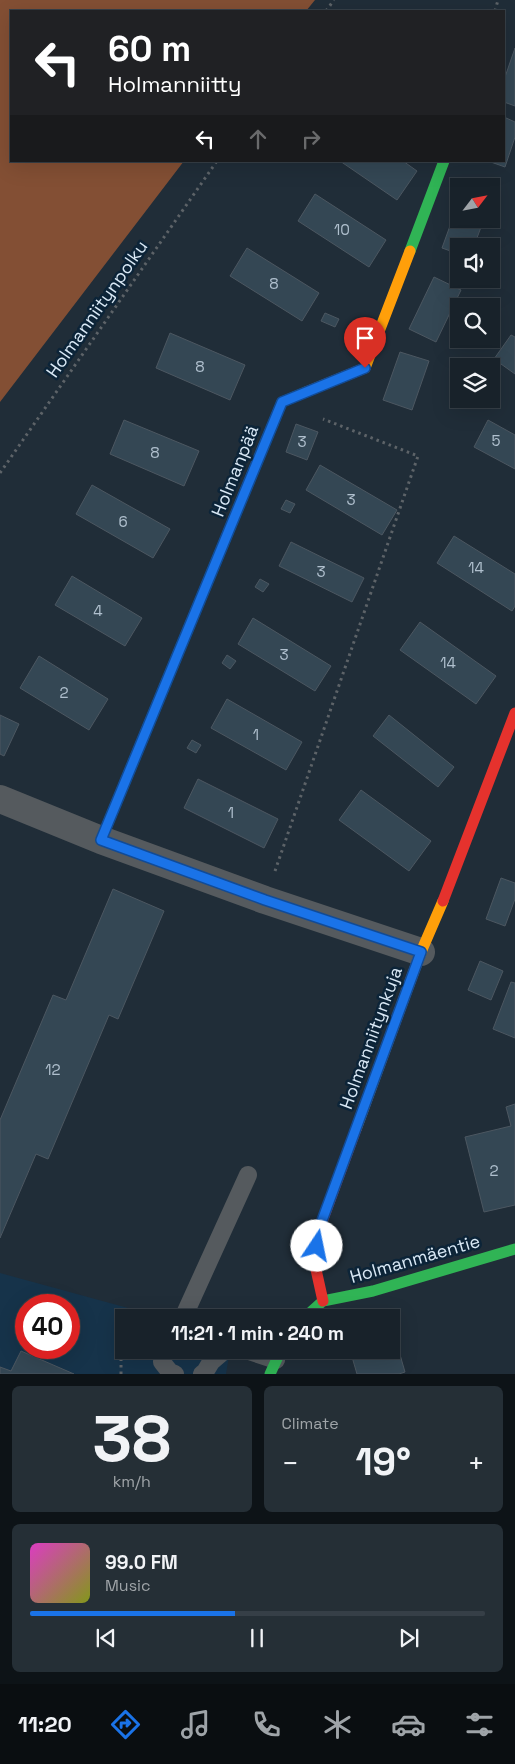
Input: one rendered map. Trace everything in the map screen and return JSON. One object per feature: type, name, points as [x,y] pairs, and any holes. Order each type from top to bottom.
[{"type":"street","points":[[282,402],[365,368],[444,162]]},
{"type":"street","name":"Holmanpää","points":[[101,840],[282,402]]},
{"type":"street","name":"Holmanniitynkuja","points":[[324,1301],[315,1265],[320,1226],[421,952],[439,912],[515,713]]},
{"type":"street","points":[[0,799],[101,840],[265,900],[421,952]]},
{"type":"street","name":"Holmanmäentie","points":[[324,1301],[373,1291],[515,1249]]},
{"type":"street","points":[[315,1309],[324,1301]]},
{"type":"lane","points":[[187,1309],[248,1175]]},
{"type":"lane","points":[[162,1359],[162,1362],[170,1372],[175,1374]]},
{"type":"lane","points":[[202,1374],[215,1359]]},
{"type":"path","name":"Holmanniitynpolku","points":[[0,473],[216,162]]},
{"type":"path","points":[[265,900],[418,456],[282,402]]},
{"type":"path","points":[[121,1359],[121,1374]]},
{"type":"shaded area","points":[[0,0],[315,0],[307,10],[10,10],[10,162],[183,162],[0,402]]},
{"type":"shaded area","points":[[0,1273],[77,1294],[15,1294],[15,1359],[80,1359],[80,1295],[132,1309],[115,1309],[115,1359],[228,1359],[226,1374],[0,1374]]},
{"type":"building","points":[[515,48],[515,106],[505,102],[505,77]]},
{"type":"building","points":[[505,117],[515,122],[515,137],[505,167],[491,162],[505,162]]},
{"type":"building","points":[[341,162],[404,162],[417,171],[397,200]]},
{"type":"building","points":[[315,194],[386,240],[369,267],[298,221]]},
{"type":"building","points":[[450,226],[450,228],[481,228],[477,238],[450,238],[450,251],[442,248]]},
{"type":"building","points":[[247,248],[319,293],[302,321],[230,276]]},
{"type":"building","points":[[434,277],[450,285],[450,288],[461,290],[457,298],[450,298],[450,313],[436,342],[409,329]]},
{"type":"building","points":[[325,313],[339,319],[335,327],[321,321]]},
{"type":"building","points":[[170,333],[245,365],[230,400],[156,368]]},
{"type":"building","points":[[511,335],[515,337],[515,374],[500,363],[500,358],[495,358]]},
{"type":"building","points":[[400,352],[429,361],[412,410],[383,400]]},
{"type":"building","points":[[124,420],[199,451],[184,486],[110,454]]},
{"type":"building","points":[[488,420],[515,435],[515,469],[474,447]]},
{"type":"building","points":[[296,424],[318,432],[307,460],[286,452]]},
{"type":"building","points":[[320,465],[397,510],[382,535],[306,490]]},
{"type":"building","points":[[92,485],[170,529],[153,558],[76,514]]},
{"type":"building","points":[[286,500],[295,504],[290,513],[281,509]]},
{"type":"building","points":[[454,536],[515,574],[515,606],[512,611],[437,563]]},
{"type":"building","points":[[291,542],[364,578],[352,602],[279,566]]},
{"type":"building","points":[[72,576],[142,618],[125,646],[55,605]]},
{"type":"building","points":[[260,579],[269,584],[263,592],[255,587]]},
{"type":"building","points":[[253,618],[331,666],[315,691],[238,644]]},
{"type":"building","points":[[420,622],[496,676],[476,704],[400,650]]},
{"type":"building","points":[[227,655],[236,661],[230,669],[222,663]]},
{"type":"building","points":[[39,656],[108,699],[89,730],[20,688]]},
{"type":"building","points":[[227,699],[302,742],[286,770],[211,728]]},
{"type":"building","points":[[0,715],[19,724],[4,756],[0,754]]},
{"type":"building","points":[[389,715],[454,767],[438,787],[373,736]]},
{"type":"building","points":[[192,740],[201,745],[196,753],[187,748]]},
{"type":"building","points":[[198,779],[278,819],[264,848],[184,808]]},
{"type":"building","points":[[361,790],[431,841],[409,871],[339,820]]},
{"type":"building","points":[[501,878],[515,883],[515,899],[505,926],[486,919]]},
{"type":"building","points":[[113,889],[164,911],[118,1019],[109,1015],[48,1159],[36,1154],[0,1238],[0,1120],[53,995],[66,1000]]},
{"type":"building","points":[[480,961],[503,971],[491,1000],[468,990]]},
{"type":"building","points":[[511,982],[515,983],[515,1038],[493,1029]]},
{"type":"building","points":[[515,1104],[515,1205],[484,1212],[465,1137],[511,1126],[506,1107]]},
{"type":"building","points":[[400,1355],[405,1372],[399,1374],[357,1374],[353,1359],[400,1359]]},
{"type":"building","points":[[17,1359],[39,1359],[74,1374],[0,1374],[0,1367],[11,1371]]},
{"type":"traffic: fast","points":[[410,251],[444,162]]},
{"type":"traffic: fast","points":[[101,840],[282,402],[306,392]]},
{"type":"traffic: fast","points":[[314,1309],[323,1301],[373,1291],[515,1249]]},
{"type":"traffic: fast","points":[[270,1374],[277,1359]]},
{"type":"traffic: slow","points":[[306,392],[365,368],[410,251]]},
{"type":"traffic: slow","points":[[356,1129],[421,952],[443,901]]},
{"type":"traffic: jam","points":[[443,901],[515,713]]},
{"type":"traffic: jam","points":[[323,1301],[315,1265],[320,1227],[356,1129]]},
{"type":"route","points":[[317,1246],[320,1226],[421,952],[265,900],[101,840],[282,402],[365,368]]}]
